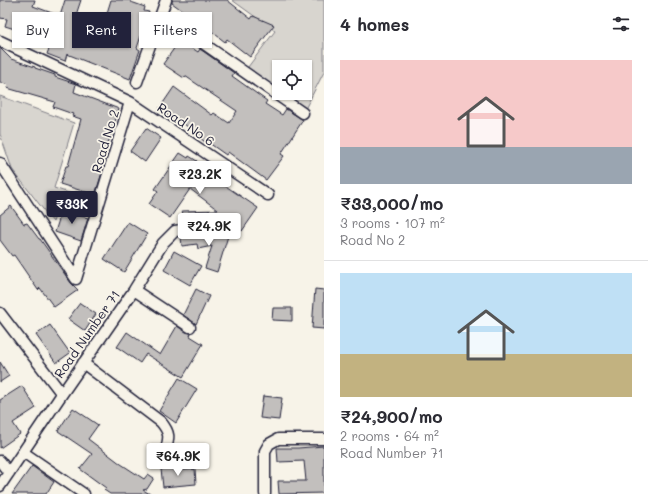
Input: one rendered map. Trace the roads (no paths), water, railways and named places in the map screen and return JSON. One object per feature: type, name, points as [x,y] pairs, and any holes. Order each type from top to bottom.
[{"type":"street","points":[[161,12],[164,0]]},
{"type":"street","name":"Road No 6","points":[[0,41],[130,102],[268,194]]},
{"type":"street","points":[[137,82],[149,48]]},
{"type":"street","points":[[210,48],[303,112]]},
{"type":"street","name":"Road No 2","points":[[0,163],[76,279],[130,102]]},
{"type":"street","name":"Road Number 71","points":[[0,486],[134,290],[163,242],[175,232],[215,225]]},
{"type":"street","points":[[134,290],[190,327]]},
{"type":"street","points":[[0,313],[62,394]]},
{"type":"street","points":[[83,363],[161,422],[167,429],[169,435],[165,452]]},
{"type":"street","points":[[265,494],[265,451],[269,444],[278,439],[324,438]]},
{"type":"street","points":[[23,452],[84,494]]},
{"type":"street","points":[[0,462],[9,473]]}]
